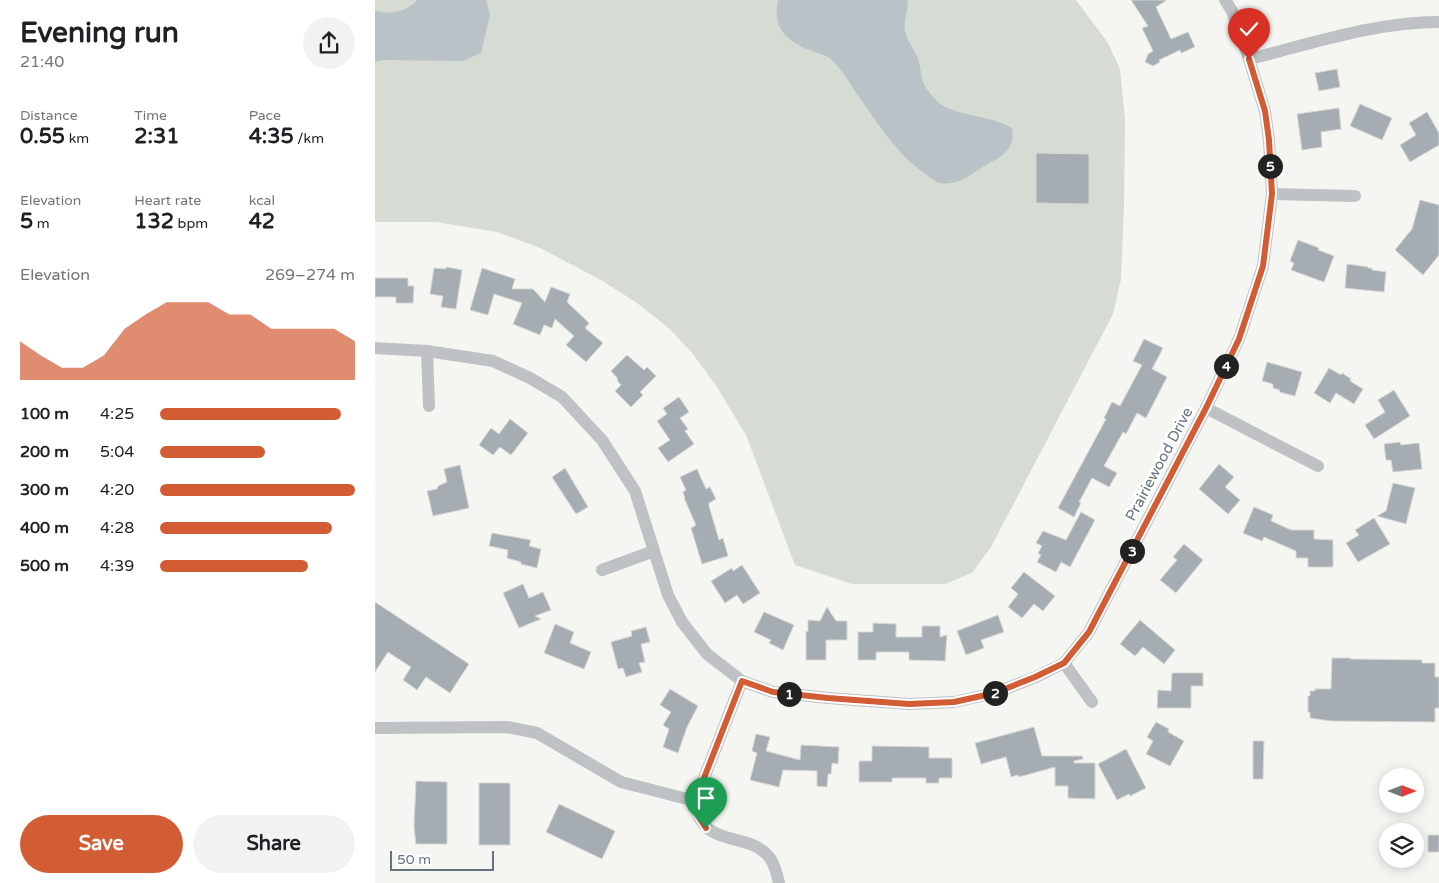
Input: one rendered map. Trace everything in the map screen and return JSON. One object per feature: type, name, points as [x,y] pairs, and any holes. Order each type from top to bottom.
[{"type":"street","name":"Prairiewood Drive","points":[[375,348],[427,351],[493,360],[531,378],[562,396],[602,440],[635,491],[668,595],[683,622],[707,654],[742,681],[773,692],[909,704],[954,702],[995,693],[1035,677],[1064,663],[1089,632],[1206,408],[1239,339],[1263,266],[1272,194],[1269,140],[1265,111],[1232,11],[1225,0]]},
{"type":"street","points":[[1249,59],[1371,29],[1439,22]]},
{"type":"street","points":[[1272,194],[1355,196]]},
{"type":"street","points":[[427,351],[429,406]]},
{"type":"street","name":"Prairiewood Drive","points":[[1206,408],[1318,466]]},
{"type":"street","points":[[602,570],[654,551]]},
{"type":"street","points":[[1064,663],[1092,702]]},
{"type":"street","points":[[742,681],[695,801],[697,814],[706,828],[755,846],[769,856],[776,869],[779,883]]},
{"type":"street","points":[[375,728],[507,727],[537,733],[621,782],[695,801]]},
{"type":"shaded area","points":[[375,0],[1076,0],[1108,43],[1120,69],[1125,120],[1121,279],[1113,314],[991,547],[972,573],[945,584],[852,584],[795,565],[746,435],[717,387],[692,353],[670,329],[637,303],[601,280],[538,247],[497,232],[436,222],[375,222]]},
{"type":"shaded area","points":[[417,0],[486,0],[490,15],[481,53],[463,61],[383,60],[375,62],[375,11],[398,12],[408,8]]},
{"type":"shaded area","points":[[778,0],[908,0],[905,31],[920,64],[924,85],[935,99],[945,107],[996,121],[1012,128],[1013,134],[1009,148],[998,158],[965,178],[950,183],[935,181],[901,153],[832,60],[797,44],[784,34],[777,20]]},
{"type":"building","points":[[1131,0],[1167,0],[1156,7],[1171,39],[1188,32],[1195,47],[1181,53],[1180,50],[1159,60],[1160,62],[1153,66],[1145,62],[1148,54],[1153,51],[1142,28],[1148,26]]},
{"type":"building","points":[[1337,69],[1340,87],[1319,91],[1315,73]]},
{"type":"building","points":[[1360,104],[1392,118],[1382,140],[1350,126]]},
{"type":"building","points":[[1339,108],[1341,129],[1321,132],[1322,147],[1302,150],[1297,114]]},
{"type":"building","points":[[1427,112],[1439,133],[1439,145],[1410,162],[1400,145],[1416,135],[1409,123]]},
{"type":"building","points":[[1036,153],[1089,154],[1089,204],[1036,203]]},
{"type":"building","points":[[1420,200],[1439,205],[1439,255],[1423,275],[1395,250],[1412,229]]},
{"type":"building","points":[[1298,240],[1334,256],[1324,282],[1291,270],[1294,263],[1290,261]]},
{"type":"building","points":[[1347,264],[1386,272],[1384,292],[1345,288]]},
{"type":"building","points":[[446,267],[462,270],[456,309],[441,307],[443,296],[430,294],[434,268],[446,269]]},
{"type":"building","points":[[482,268],[515,279],[512,289],[533,289],[545,302],[551,287],[570,294],[567,302],[589,323],[585,328],[603,343],[586,362],[566,345],[574,336],[555,319],[552,328],[544,325],[540,335],[513,324],[522,303],[494,294],[488,315],[470,310]]},
{"type":"building","points":[[375,278],[408,278],[408,286],[414,286],[413,303],[396,303],[396,297],[375,297]]},
{"type":"building","points":[[1144,339],[1163,348],[1152,369],[1167,377],[1146,418],[1137,413],[1126,434],[1123,432],[1104,466],[1117,473],[1109,487],[1092,478],[1079,502],[1081,503],[1074,517],[1058,508],[1106,419],[1104,418],[1112,402],[1120,406],[1142,365],[1133,361]]},
{"type":"building","points":[[627,355],[644,370],[647,367],[656,376],[640,392],[643,395],[631,407],[615,391],[621,385],[611,371]]},
{"type":"building","points":[[1267,362],[1302,372],[1295,396],[1279,392],[1280,390],[1273,388],[1273,384],[1262,381]]},
{"type":"building","points":[[1329,368],[1341,375],[1342,373],[1351,379],[1350,381],[1363,389],[1354,404],[1336,393],[1330,403],[1314,393]]},
{"type":"building","points":[[1394,390],[1410,416],[1374,439],[1365,425],[1385,412],[1378,400]]},
{"type":"building","points":[[679,397],[689,412],[680,418],[688,429],[685,431],[694,444],[668,462],[658,448],[670,440],[657,421],[667,414],[663,408]]},
{"type":"building","points":[[510,419],[528,433],[511,455],[500,447],[493,455],[479,445],[491,428],[499,434]]},
{"type":"building","points":[[1400,442],[1401,445],[1419,443],[1422,469],[1393,472],[1391,460],[1386,460],[1384,444]]},
{"type":"building","points":[[1219,464],[1234,477],[1225,487],[1240,500],[1228,514],[1199,489]]},
{"type":"building","points":[[460,465],[469,508],[433,516],[427,491],[437,489],[438,486],[447,482],[444,469]]},
{"type":"building","points":[[565,468],[588,507],[576,514],[552,477]]},
{"type":"building","points":[[697,469],[706,489],[710,487],[716,499],[709,503],[709,506],[719,540],[723,538],[728,556],[702,564],[691,528],[696,525],[684,498],[683,492],[686,490],[680,477]]},
{"type":"building","points":[[1393,483],[1415,488],[1406,524],[1377,516],[1386,511]]},
{"type":"building","points":[[1254,507],[1273,515],[1271,521],[1291,530],[1314,530],[1314,539],[1333,540],[1333,567],[1308,567],[1308,558],[1296,558],[1296,551],[1264,537],[1262,541],[1243,533]]},
{"type":"building","points":[[1081,512],[1095,520],[1070,567],[1061,562],[1056,572],[1037,562],[1041,555],[1038,553],[1042,546],[1036,543],[1043,531],[1066,540]]},
{"type":"building","points":[[1374,518],[1390,544],[1358,562],[1346,543],[1359,535],[1355,530]]},
{"type":"building","points":[[492,533],[531,540],[529,546],[541,549],[537,568],[507,558],[508,550],[489,546]]},
{"type":"building","points":[[1184,544],[1203,560],[1176,593],[1160,580],[1177,560],[1173,557]]},
{"type":"building","points":[[742,565],[760,593],[743,604],[737,595],[725,603],[711,581],[732,568],[733,571]]},
{"type":"building","points":[[1024,572],[1055,596],[1043,611],[1034,604],[1022,618],[1008,607],[1018,594],[1011,588]]},
{"type":"building","points":[[523,584],[529,598],[543,592],[551,610],[535,616],[541,619],[519,628],[503,593]]},
{"type":"building","points":[[375,602],[469,664],[450,693],[426,677],[417,690],[403,680],[411,667],[388,652],[375,672]]},
{"type":"building","points":[[827,607],[836,621],[847,621],[847,640],[826,640],[826,660],[806,660],[808,620],[820,621]]},
{"type":"building","points":[[764,612],[794,625],[783,650],[769,643],[771,640],[754,632]]},
{"type":"building","points":[[998,615],[1004,632],[981,640],[984,648],[966,655],[957,631]]},
{"type":"building","points":[[1140,620],[1175,650],[1164,664],[1143,647],[1135,656],[1120,644]]},
{"type":"building","points":[[873,623],[896,624],[896,637],[922,637],[922,626],[940,626],[940,637],[947,635],[945,661],[909,660],[909,652],[876,652],[876,660],[858,660],[858,632],[873,632]]},
{"type":"building","points":[[555,624],[574,632],[570,643],[591,652],[584,669],[544,653]]},
{"type":"building","points":[[646,627],[650,642],[641,644],[645,662],[639,663],[642,672],[626,677],[623,668],[618,669],[611,642],[632,636],[631,631]]},
{"type":"building","points":[[1332,658],[1422,660],[1422,663],[1435,663],[1435,677],[1439,677],[1439,708],[1435,708],[1435,722],[1331,721],[1310,718],[1308,696],[1310,696],[1310,691],[1315,691],[1315,689],[1331,689]]},
{"type":"building","points":[[1172,673],[1203,673],[1203,686],[1191,686],[1191,708],[1157,708],[1158,690],[1171,691]]},
{"type":"building","points":[[670,689],[698,706],[687,727],[678,753],[663,747],[669,729],[663,725],[671,712],[660,705]]},
{"type":"building","points":[[1156,722],[1169,729],[1168,732],[1184,741],[1170,766],[1146,754],[1153,741],[1147,737]]},
{"type":"building","points":[[1034,727],[1042,756],[1082,756],[1083,759],[1074,761],[1074,763],[1095,763],[1095,799],[1068,798],[1068,786],[1055,786],[1055,767],[1019,777],[1018,775],[1011,777],[1006,757],[981,764],[975,743]]},
{"type":"building","points":[[756,734],[770,737],[766,751],[800,760],[801,745],[839,747],[838,764],[832,763],[831,774],[828,774],[827,787],[817,786],[817,771],[783,770],[779,787],[750,780],[757,753],[752,751]]},
{"type":"building","points":[[1253,741],[1264,741],[1263,779],[1253,779]]},
{"type":"building","points":[[872,746],[929,747],[929,758],[952,758],[952,778],[939,778],[939,783],[926,783],[926,778],[892,778],[892,782],[859,782],[859,761],[872,761]]},
{"type":"building","points":[[1126,749],[1146,788],[1117,800],[1098,764]]},
{"type":"building","points":[[416,781],[447,782],[447,844],[416,844],[414,827]]},
{"type":"building","points":[[479,783],[510,783],[510,845],[479,845]]},
{"type":"building","points":[[559,804],[615,831],[602,859],[546,832]]},
{"type":"building","points":[[1428,835],[1439,835],[1439,852],[1428,852]]},
{"type":"route","points":[[706,828],[697,814],[695,801],[742,681],[773,692],[828,698],[909,704],[954,702],[995,693],[1064,663],[1089,632],[1206,408],[1239,339],[1263,266],[1272,194],[1269,140],[1265,111],[1249,59]]}]
